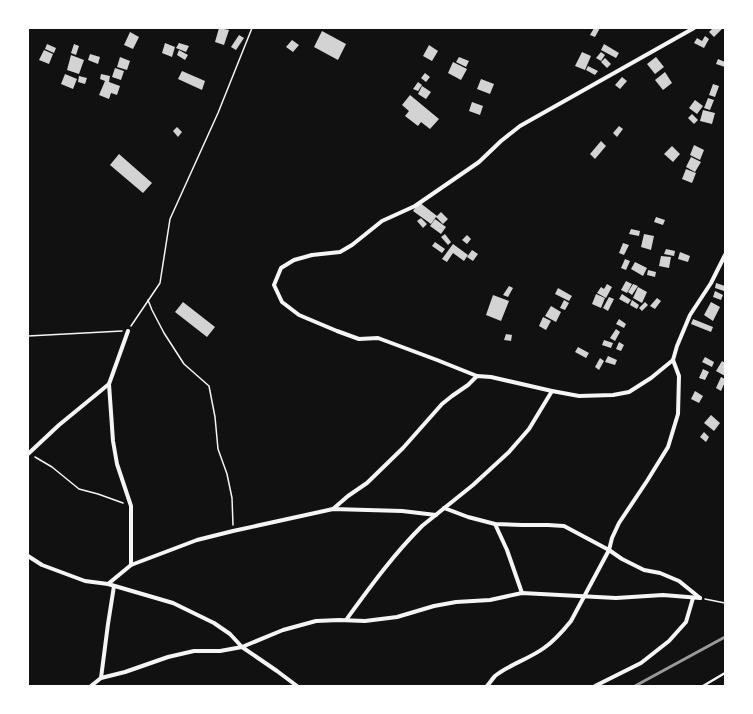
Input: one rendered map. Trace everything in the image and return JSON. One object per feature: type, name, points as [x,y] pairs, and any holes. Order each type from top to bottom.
[{"type":"street","points":[[694,28],[520,126],[501,141],[479,162],[415,206],[382,221],[352,245],[340,252],[312,255],[294,260],[281,268],[274,285],[282,302],[299,315],[337,331],[359,338],[378,338],[477,376],[491,377],[579,396],[613,395],[629,392],[651,378],[673,360],[677,346],[690,315],[711,283],[725,255]]},
{"type":"street","points":[[128,330],[109,384],[113,441],[117,464],[131,506],[131,565]]},
{"type":"street","points":[[487,686],[495,677],[511,666],[545,648],[564,630],[570,621],[609,550],[612,538],[619,523],[668,447],[678,414],[679,376],[673,360]]},
{"type":"street","points":[[334,509],[348,496],[367,483],[403,448],[442,404],[468,385],[477,376]]},
{"type":"street","points":[[28,454],[59,425],[109,384]]},
{"type":"street","points":[[346,620],[400,549],[422,526],[473,485],[509,452],[529,429],[552,391]]},
{"type":"street","points":[[444,508],[468,518],[495,524],[564,526],[644,570],[660,573],[679,581],[700,598]]},
{"type":"street","points":[[108,584],[131,565],[197,540],[233,530],[334,509],[436,515]]},
{"type":"street","points":[[495,524],[508,550],[522,594]]},
{"type":"street","points":[[28,556],[42,565],[85,580],[108,584],[172,603],[214,623],[230,634],[242,647],[297,686]]},
{"type":"street","points":[[102,678],[114,586]]},
{"type":"street","points":[[92,686],[102,678],[125,672],[168,657],[194,651],[220,651],[242,647],[283,630],[316,621],[365,621],[397,617],[456,602],[490,600],[522,594],[616,598],[663,595],[700,598]]},
{"type":"street","points":[[595,686],[641,663],[669,641],[686,622],[693,598]]},
{"type":"lane","points":[[703,686],[725,673]]},
{"type":"path","points":[[28,336],[128,330],[160,283],[170,219],[218,113],[252,28]]},
{"type":"path","points":[[148,300],[164,333],[184,364],[209,386],[215,417],[218,449],[227,474],[232,498],[233,530]]},
{"type":"path","points":[[33,456],[52,467],[79,488],[131,506]]},
{"type":"path","points":[[700,598],[725,603]]},
{"type":"building","points":[[219,28],[229,30],[224,45],[215,42]]},
{"type":"building","points":[[594,28],[600,28],[595,37],[590,35]]},
{"type":"building","points":[[713,28],[722,29],[714,37],[709,32]]},
{"type":"building","points":[[322,31],[346,44],[338,60],[314,47]]},
{"type":"building","points":[[130,32],[139,37],[133,49],[124,45]]},
{"type":"building","points":[[239,35],[244,38],[236,50],[231,47]]},
{"type":"building","points":[[705,36],[709,39],[704,48],[694,43],[697,38],[702,41]]},
{"type":"building","points":[[292,40],[299,45],[293,52],[286,47]]},
{"type":"building","points":[[165,43],[175,47],[172,57],[162,53]]},
{"type":"building","points":[[179,43],[189,46],[186,52],[176,48]]},
{"type":"building","points":[[47,44],[56,48],[54,53],[45,49]]},
{"type":"building","points":[[74,44],[79,46],[76,55],[71,53]]},
{"type":"building","points":[[604,44],[619,53],[616,58],[601,50]]},
{"type":"building","points":[[429,45],[438,51],[432,61],[423,56]]},
{"type":"building","points":[[44,50],[53,54],[49,64],[39,60]]},
{"type":"building","points":[[179,50],[188,55],[185,60],[177,55]]},
{"type":"building","points":[[582,52],[591,56],[585,70],[575,66]]},
{"type":"building","points":[[601,52],[605,55],[601,61],[596,58]]},
{"type":"building","points":[[90,54],[100,57],[98,64],[88,60]]},
{"type":"building","points":[[71,55],[84,60],[79,74],[67,70]]},
{"type":"building","points":[[120,57],[130,61],[127,70],[117,67]]},
{"type":"building","points":[[459,57],[469,61],[466,67],[456,62]]},
{"type":"building","points":[[656,57],[664,67],[655,74],[647,64]]},
{"type":"building","points":[[605,58],[611,64],[607,68],[601,62]]},
{"type":"building","points":[[718,59],[725,62],[725,67],[716,64]]},
{"type":"building","points":[[453,62],[467,69],[461,80],[448,73]]},
{"type":"building","points":[[588,66],[598,71],[595,75],[586,70]]},
{"type":"building","points":[[115,68],[124,71],[121,80],[112,77]]},
{"type":"building","points":[[182,71],[205,81],[202,90],[178,79]]},
{"type":"building","points":[[665,72],[672,83],[663,90],[655,80]]},
{"type":"building","points":[[425,73],[430,77],[426,82],[421,78]]},
{"type":"building","points":[[65,74],[77,79],[73,89],[61,84]]},
{"type":"building","points":[[101,74],[110,76],[109,82],[120,86],[117,95],[111,93],[109,99],[99,95],[105,81],[100,79]]},
{"type":"building","points":[[79,76],[87,78],[85,84],[78,82]]},
{"type":"building","points":[[622,77],[627,81],[620,89],[615,85]]},
{"type":"building","points":[[481,79],[494,84],[490,94],[477,89]]},
{"type":"building","points":[[418,82],[422,85],[418,91],[413,89]]},
{"type":"building","points":[[713,84],[719,86],[715,97],[709,95]]},
{"type":"building","points":[[422,86],[431,92],[426,99],[418,94]]},
{"type":"building","points":[[410,95],[439,119],[430,129],[421,122],[418,126],[405,116],[409,111],[402,105]]},
{"type":"building","points":[[708,98],[714,100],[710,110],[704,108]]},
{"type":"building","points":[[695,100],[703,106],[697,114],[689,108]]},
{"type":"building","points":[[472,102],[483,106],[480,115],[469,111]]},
{"type":"building","points":[[703,110],[715,113],[712,124],[700,121]]},
{"type":"building","points":[[692,114],[698,120],[694,124],[688,118]]},
{"type":"building","points":[[619,126],[623,129],[617,137],[613,133]]},
{"type":"building","points":[[177,127],[182,132],[178,137],[173,131]]},
{"type":"building","points":[[601,141],[606,146],[595,159],[590,154]]},
{"type":"building","points":[[694,145],[704,150],[700,160],[690,155]]},
{"type":"building","points":[[672,146],[680,154],[673,162],[664,154]]},
{"type":"building","points":[[119,154],[152,183],[143,193],[110,165]]},
{"type":"building","points":[[691,157],[701,162],[695,172],[686,167]]},
{"type":"building","points":[[686,169],[696,173],[692,183],[682,179]]},
{"type":"building","points":[[419,202],[437,216],[441,212],[448,219],[443,224],[436,217],[431,224],[413,211]]},
{"type":"building","points":[[656,217],[665,220],[663,225],[654,222]]},
{"type":"building","points":[[421,218],[427,224],[423,228],[417,221]]},
{"type":"building","points":[[435,219],[446,227],[441,234],[430,226]]},
{"type":"building","points":[[631,229],[640,231],[639,236],[629,234]]},
{"type":"building","points":[[445,234],[451,242],[448,245],[441,237]]},
{"type":"building","points":[[644,234],[654,236],[651,250],[641,247]]},
{"type":"building","points":[[467,235],[471,239],[467,244],[462,240]]},
{"type":"building","points":[[435,242],[445,249],[442,253],[432,246]]},
{"type":"building","points":[[623,243],[629,245],[624,255],[619,253]]},
{"type":"building","points":[[453,244],[468,255],[464,261],[453,253],[447,262],[442,259]]},
{"type":"building","points":[[666,249],[675,251],[674,256],[664,254]]},
{"type":"building","points":[[472,250],[478,254],[473,261],[467,257]]},
{"type":"building","points":[[680,252],[690,256],[688,262],[678,259]]},
{"type":"building","points":[[661,256],[671,257],[669,268],[659,266]]},
{"type":"building","points":[[625,259],[630,261],[626,270],[621,268]]},
{"type":"building","points":[[635,262],[647,268],[643,276],[631,269]]},
{"type":"building","points":[[648,270],[656,272],[655,277],[647,275]]},
{"type":"building","points":[[626,281],[632,284],[627,293],[621,290]]},
{"type":"building","points":[[716,283],[725,286],[724,291],[715,288]]},
{"type":"building","points":[[607,284],[612,287],[606,298],[597,293],[601,287],[604,289]]},
{"type":"building","points":[[633,284],[638,286],[632,295],[628,292]]},
{"type":"building","points":[[509,286],[513,288],[508,297],[503,295]]},
{"type":"building","points":[[638,287],[647,292],[642,303],[633,298]]},
{"type":"building","points":[[558,288],[572,296],[569,301],[555,294]]},
{"type":"building","points":[[715,291],[723,295],[721,300],[713,297]]},
{"type":"building","points":[[596,294],[605,298],[601,308],[592,304]]},
{"type":"building","points":[[622,294],[631,300],[628,304],[619,299]]},
{"type":"building","points":[[493,295],[509,301],[501,321],[486,315]]},
{"type":"building","points":[[609,297],[614,299],[608,311],[603,308]]},
{"type":"building","points":[[657,298],[661,301],[655,309],[650,306]]},
{"type":"building","points":[[564,300],[569,303],[565,310],[560,308]]},
{"type":"building","points":[[632,300],[639,305],[637,309],[630,305]]},
{"type":"building","points":[[183,302],[215,327],[207,337],[175,312]]},
{"type":"building","points":[[645,302],[648,305],[642,311],[639,308]]},
{"type":"building","points":[[711,302],[720,307],[713,321],[704,315]]},
{"type":"building","points":[[551,306],[561,312],[556,322],[545,316]]},
{"type":"building","points":[[543,317],[551,321],[546,330],[539,326]]},
{"type":"building","points":[[619,319],[626,324],[624,328],[616,324]]},
{"type":"building","points":[[693,319],[713,327],[711,332],[691,324]]},
{"type":"building","points":[[616,329],[620,332],[615,341],[610,338]]},
{"type":"building","points":[[506,334],[512,335],[511,341],[504,340]]},
{"type":"building","points":[[604,340],[613,343],[611,348],[602,345]]},
{"type":"building","points":[[619,342],[624,345],[621,351],[616,349]]},
{"type":"building","points":[[578,347],[589,353],[586,358],[575,352]]},
{"type":"building","points":[[608,356],[617,360],[615,365],[605,362]]},
{"type":"building","points":[[705,357],[714,362],[712,367],[702,362]]},
{"type":"building","points":[[600,358],[604,361],[599,370],[595,367]]},
{"type":"building","points":[[722,361],[725,363],[725,376],[716,371]]},
{"type":"building","points":[[703,369],[709,372],[705,380],[699,378]]},
{"type":"building","points":[[721,377],[725,379],[725,382],[721,391],[716,388]]},
{"type":"building","points":[[695,391],[703,396],[699,403],[691,399]]},
{"type":"building","points":[[711,415],[720,423],[714,431],[704,423]]},
{"type":"building","points":[[704,432],[709,437],[706,442],[700,437]]},
{"type":"railway","points":[[635,686],[725,637]]}]
